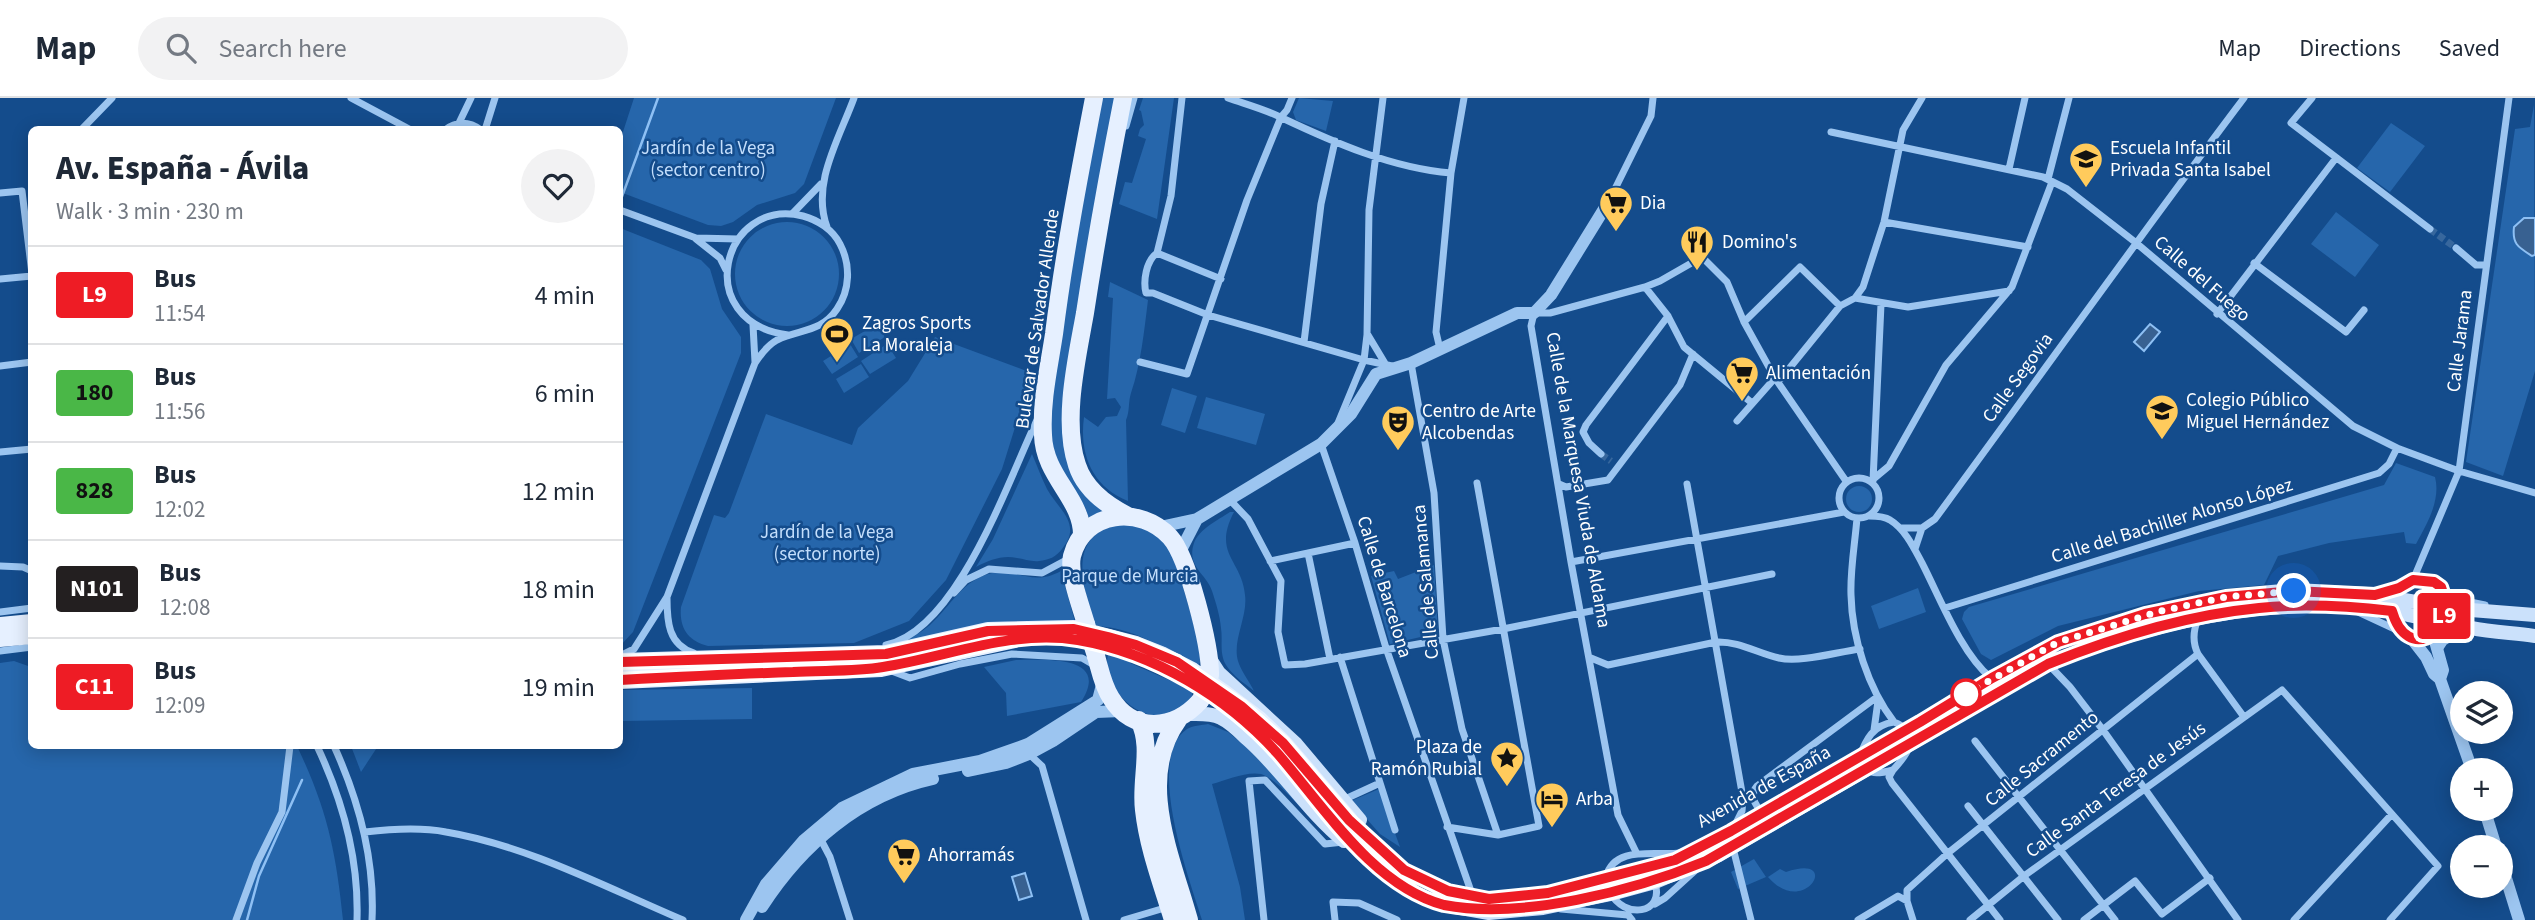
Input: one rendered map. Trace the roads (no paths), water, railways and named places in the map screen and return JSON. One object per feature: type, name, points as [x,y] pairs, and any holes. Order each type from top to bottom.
[{"type":"main road","name":"Bulevar de Salvador Allende","points":[[1082,537],[1079,513],[1054,476],[1046,458],[1042,436],[1062,277],[1094,98]]},
{"type":"main road","points":[[1123,98],[1074,380],[1072,448],[1083,481],[1100,500],[1128,516]]},
{"type":"main road","points":[[1189,920],[1158,805],[1158,783],[1162,752],[1170,730],[1189,712],[1208,687],[1210,666],[1180,552],[1160,527],[1145,519],[1128,516],[1104,518],[1090,527],[1072,557],[1079,631],[1100,669],[1110,697],[1121,711],[1139,720],[1164,725],[1189,712],[1223,719],[1257,747],[1318,817],[1344,829]]},
{"type":"main road","name":"Avenida de España","points":[[1344,829],[1381,850],[1404,870],[1448,891],[1489,899],[1538,895],[1605,878],[1652,875],[1706,861],[1732,848],[1862,763],[1904,731],[1992,678],[2058,642],[2145,614],[2226,597],[2285,591],[2375,595],[2444,614],[2470,628],[2535,636]]},
{"type":"main road","name":"Avenida de España","points":[[1904,731],[2048,664],[2103,642],[2198,618],[2258,608],[2310,605],[2346,607],[2395,599]]},
{"type":"main road","name":"Avenida de España","points":[[2444,614],[2535,615]]},
{"type":"main road","points":[[0,626],[28,622]]},
{"type":"main road","points":[[623,663],[886,654],[988,631],[1079,631]]},
{"type":"main road","points":[[623,680],[881,668],[1015,639],[1079,631]]},
{"type":"main road","name":"Avenida de España","points":[[1079,631],[1182,677],[1235,714],[1275,751],[1376,865],[1393,880],[1444,905],[1489,913],[1542,912],[1611,894],[1652,875],[1689,852],[1862,763]]},
{"type":"main road","points":[[0,638],[28,635]]},
{"type":"main road","points":[[1210,666],[1296,744],[1381,850]]},
{"type":"main road","points":[[1139,720],[1144,730],[1146,749],[1142,785],[1146,829],[1171,913]]},
{"type":"street","points":[[85,126],[113,98]]},
{"type":"street","points":[[351,98],[404,126]]},
{"type":"street","points":[[459,123],[471,98]]},
{"type":"street","points":[[484,126],[495,98]]},
{"type":"street","points":[[828,228],[811,218],[793,213],[778,214],[763,218],[749,227],[738,239],[726,270],[728,289],[733,303],[753,325],[770,333],[788,335],[806,332],[822,324],[836,311],[845,295],[848,277],[846,259],[822,214],[822,184],[854,98]]},
{"type":"street","points":[[1101,218],[1134,98]]},
{"type":"street","points":[[1182,98],[1171,196],[1157,253],[1149,262],[1144,288],[1146,293],[1153,293],[1208,315],[1364,360],[1391,365],[1411,363],[1517,313],[1550,313],[1645,287],[1702,257],[1727,282],[1744,323],[1777,379],[1846,481]]},
{"type":"street","points":[[1228,98],[1394,163],[1451,173]]},
{"type":"street","points":[[1140,362],[1187,374],[1247,200],[1281,117],[1292,98]]},
{"type":"street","points":[[1335,430],[1364,360],[1367,335],[1369,210],[1383,98]]},
{"type":"street","points":[[1440,349],[1436,332],[1451,173],[1464,98]]},
{"type":"street","name":"Calle de la Marquesa Viuda de Aldama","points":[[1652,875],[1646,860],[1637,854],[1618,815],[1531,327],[1534,313],[1551,295],[1609,201],[1651,116],[1653,98]]},
{"type":"street","points":[[1737,421],[1840,306],[1855,298],[1863,287],[1884,222],[1898,146],[1903,130],[1922,98]]},
{"type":"street","points":[[2009,169],[2025,98]]},
{"type":"street","points":[[1873,481],[1889,466],[1947,365],[2009,291],[2028,247],[2050,181],[2069,98]]},
{"type":"street","name":"Calle Segovia","points":[[1922,528],[1935,519],[2084,317],[2134,242],[2244,98]]},
{"type":"street","points":[[2312,98],[2291,123],[2430,229]]},
{"type":"street","name":"Calle Jarama","points":[[2413,580],[2459,471],[2509,98]]},
{"type":"street","points":[[453,126],[459,123],[474,126]]},
{"type":"street","name":"Calle del Fuego","points":[[1831,132],[2009,169],[2067,189],[2353,426],[2397,449],[2459,471],[2535,493]]},
{"type":"street","points":[[1304,342],[1321,204],[1335,141]]},
{"type":"street","points":[[2217,314],[2336,158]]},
{"type":"street","points":[[793,213],[822,184]]},
{"type":"street","points":[[0,193],[22,191],[28,241]]},
{"type":"street","points":[[623,211],[696,238],[738,239]]},
{"type":"street","points":[[1884,222],[2028,247]]},
{"type":"street","points":[[696,238],[720,258],[726,270]]},
{"type":"street","points":[[2456,248],[2476,265],[2485,265]]},
{"type":"street","points":[[1157,253],[1221,279]]},
{"type":"street","points":[[2254,263],[2346,332],[2364,310]]},
{"type":"street","points":[[1744,323],[1800,267],[1840,306]]},
{"type":"street","points":[[0,279],[28,276]]},
{"type":"street","points":[[1645,287],[1668,316],[1684,347],[1752,403]]},
{"type":"street","points":[[1855,298],[1908,307],[2009,291]]},
{"type":"street","points":[[1869,516],[1878,507],[1880,500],[1873,481],[1881,304]]},
{"type":"street","points":[[1601,454],[1589,443],[1583,432],[1586,425],[1668,316]]},
{"type":"street","points":[[753,325],[755,363]]},
{"type":"street","points":[[623,654],[634,649],[667,597],[755,363],[774,342],[788,335]]},
{"type":"street","points":[[1367,335],[1391,365]]},
{"type":"street","points":[[1559,484],[1566,487],[1608,480],[1614,464],[1680,385],[1693,354]]},
{"type":"street","points":[[0,366],[28,362]]},
{"type":"street","name":"Calle de Salamanca","points":[[1411,363],[1434,493],[1443,639],[1462,729],[1498,835]]},
{"type":"street","points":[[1160,527],[1197,519],[1321,444],[1351,414],[1377,374],[1391,365]]},
{"type":"street","points":[[829,657],[894,643],[912,633],[937,612],[976,551],[1044,407]]},
{"type":"street","name":"Calle de Barcelona","points":[[1321,444],[1355,543],[1386,648],[1473,897]]},
{"type":"street","points":[[0,452],[28,449]]},
{"type":"street","name":"Calle del Bachiller Alonso López","points":[[1945,608],[2379,474],[2389,464],[2397,449]]},
{"type":"street","points":[[1846,481],[1861,478],[1873,481]]},
{"type":"street","points":[[1846,481],[1839,494],[1840,506],[1844,512],[1857,519],[1869,516],[1889,519],[1900,528],[1915,549],[1945,608],[1981,669],[1992,678]]},
{"type":"street","points":[[1447,827],[1498,835],[1539,826],[1477,483]]},
{"type":"street","points":[[1687,484],[1743,798],[1742,811],[1731,831]]},
{"type":"street","points":[[1230,500],[1248,519],[1281,581],[1278,632],[1285,665],[1305,664],[1503,629],[1772,574]]},
{"type":"street","points":[[1571,562],[1844,512]]},
{"type":"street","points":[[1180,552],[1197,519]]},
{"type":"street","points":[[1857,519],[1851,594],[1860,649],[1878,699],[1904,731],[1909,751],[1889,777],[2000,920]]},
{"type":"street","points":[[1900,528],[1922,528],[1915,549]]},
{"type":"street","points":[[1270,561],[1355,543]]},
{"type":"street","points":[[1308,554],[1330,659]]},
{"type":"street","points":[[943,603],[966,580],[989,569],[1042,573],[1072,557]]},
{"type":"street","points":[[0,566],[28,569]]},
{"type":"street","points":[[2346,607],[2407,636],[2423,639],[2433,634],[2444,614],[2441,587],[2434,582],[2413,580],[2395,599],[2407,636],[2426,657],[2434,674],[2440,679],[2468,758]]},
{"type":"street","name":"Avenida de España","points":[[2441,587],[2465,601],[2515,608],[2535,615]]},
{"type":"street","points":[[667,597],[667,624],[674,640],[686,650],[718,661]]},
{"type":"street","points":[[0,612],[28,608]]},
{"type":"street","points":[[2198,618],[2193,635],[2198,654],[2244,716]]},
{"type":"street","points":[[2438,652],[2444,642],[2458,632],[2470,628]]},
{"type":"street","points":[[2433,634],[2443,670],[2440,679]]},
{"type":"street","points":[[1591,658],[1608,665],[1716,642],[1730,642],[1781,659],[1860,649]]},
{"type":"street","points":[[0,651],[28,648]]},
{"type":"street","points":[[747,920],[766,884],[804,840],[842,808],[913,774],[980,761],[1028,744],[1098,700],[1100,669],[1082,658],[1012,654],[960,664],[910,678],[881,668]]},
{"type":"street","name":"Calle Sacramento","points":[[1907,901],[1907,890],[1948,853],[2198,654]]},
{"type":"street","points":[[1340,657],[1395,830]]},
{"type":"street","points":[[2048,664],[2104,730],[2238,920]]},
{"type":"street","name":"Calle Santa Teresa de Jesús","points":[[1970,920],[2024,876],[2282,690],[2391,815]]},
{"type":"street","points":[[1874,730],[1878,699]]},
{"type":"street","points":[[1762,814],[1753,802],[1754,790],[1878,699]]},
{"type":"street","points":[[755,920],[794,862],[846,817],[914,783],[988,768],[1030,754],[1096,712],[1121,711]]},
{"type":"street","points":[[1893,770],[1873,773],[1862,763],[1865,742],[1874,730],[1883,724],[1904,731]]},
{"type":"street","points":[[1975,741],[2115,920]]},
{"type":"street","points":[[236,920],[257,863],[282,812],[290,749]]},
{"type":"street","points":[[318,749],[344,813],[355,860],[356,920]]},
{"type":"street","points":[[335,749],[350,781],[365,832],[372,920]]},
{"type":"street","points":[[1030,754],[1042,766],[1086,920]]},
{"type":"street","points":[[1264,920],[1249,782],[1265,780],[1325,844],[1344,829]]},
{"type":"street","points":[[1343,800],[1380,783]]},
{"type":"street","points":[[1740,786],[1754,790]]},
{"type":"street","points":[[1968,806],[2058,920]]},
{"type":"street","points":[[2294,920],[2391,815],[2438,866],[2390,920]]},
{"type":"street","points":[[365,832],[392,829],[445,831],[516,850],[683,920]]},
{"type":"street","points":[[820,837],[830,857],[850,920]]},
{"type":"street","points":[[1732,848],[1751,920]]},
{"type":"street","points":[[1630,917],[1614,903],[1605,878],[1608,867],[1615,860],[1637,854],[1689,852]]},
{"type":"street","points":[[1542,912],[1630,917],[1665,898],[1706,861]]},
{"type":"street","points":[[1648,920],[1657,895],[1652,875]]},
{"type":"street","points":[[2084,920],[2135,881],[2162,914],[2210,878]]},
{"type":"street","points":[[1858,920],[1898,896],[1907,901],[1913,920]]},
{"type":"street","points":[[2512,898],[2519,920]]},
{"type":"street","points":[[1335,920],[1333,902],[1359,903],[1397,920]]},
{"type":"street","points":[[1124,920],[1171,913]]},
{"type":"waterway","points":[[623,194],[658,98]]},
{"type":"waterway","points":[[247,920],[259,876],[302,780]]},
{"type":"tunnel","points":[[2430,229],[2456,248]]},
{"type":"tunnel","points":[[1601,454],[1611,461]]},
{"type":"place","name":"Escuela Infantil Privada Santa Isabel","points":[[2086,189]]},
{"type":"place","name":"Dia","points":[[1616,233]]},
{"type":"place","name":"Domino's","points":[[1697,272]]},
{"type":"place","name":"Zagros Sports La Moraleja","points":[[837,364]]},
{"type":"place","name":"Alimentación","points":[[1742,403]]},
{"type":"place","name":"Colegio Público Miguel Hernández","points":[[2162,441]]},
{"type":"place","name":"Centro de Arte Alcobendas","points":[[1398,452]]},
{"type":"place","name":"Plaza de Ramón Rubial","points":[[1507,788]]},
{"type":"place","name":"Arba","points":[[1552,829]]},
{"type":"place","name":"Ahorramás","points":[[904,885]]},
{"type":"park label","name":"Jardín de la Vega (sector centro)","points":[[708,159]]},
{"type":"park label","name":"Jardín de la Vega (sector norte)","points":[[827,543]]},
{"type":"park label","name":"Parque de Murcia","points":[[1130,576]]}]
